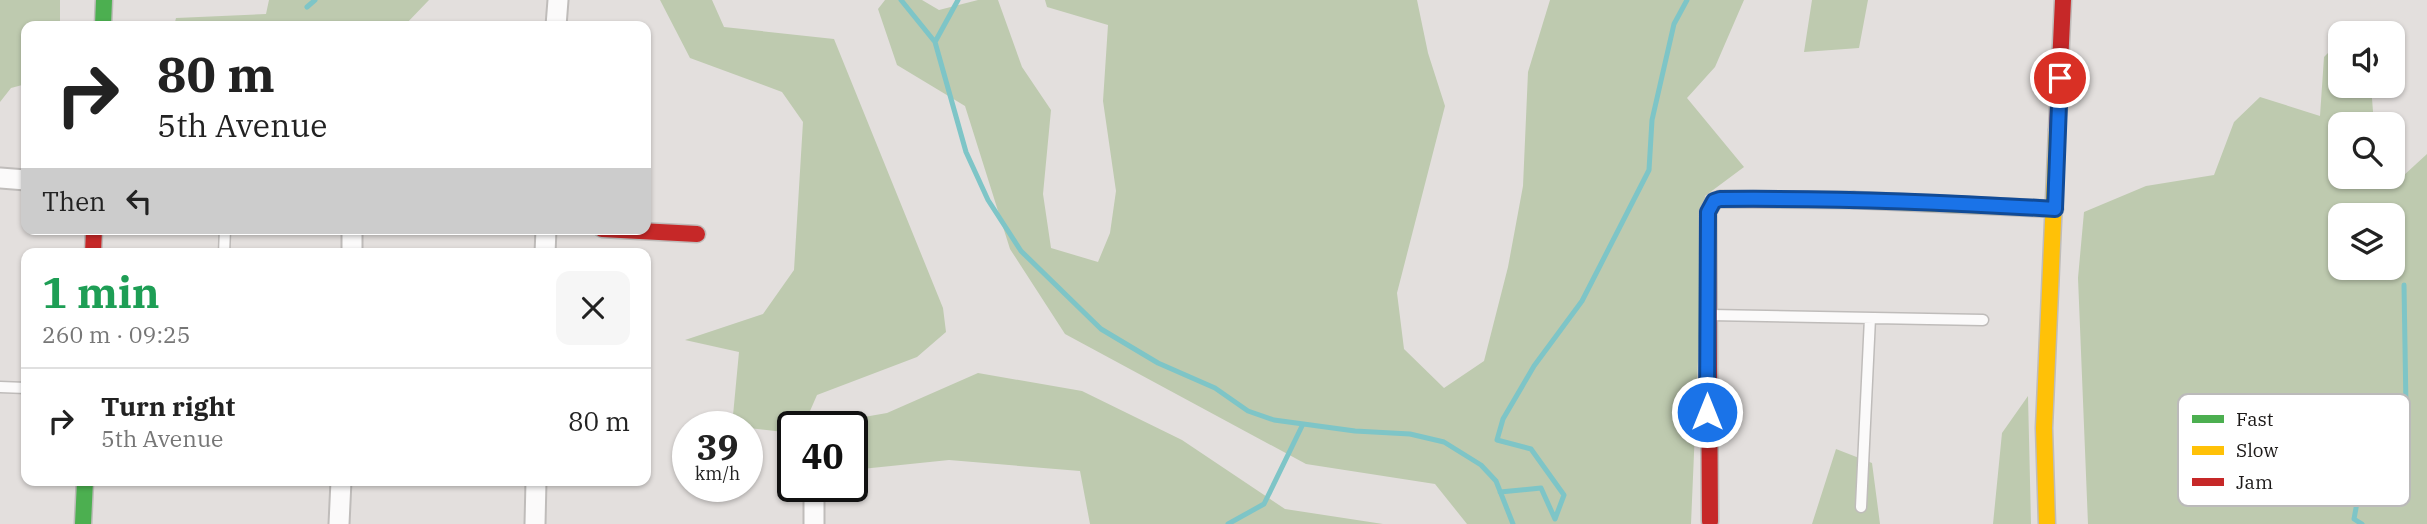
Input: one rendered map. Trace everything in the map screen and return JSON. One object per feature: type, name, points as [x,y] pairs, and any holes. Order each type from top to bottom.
[{"type":"street","points":[[103,21],[104,0]]},
{"type":"street","points":[[556,21],[558,0]]},
{"type":"street","points":[[2048,524],[2044,428],[2063,0]]},
{"type":"street","points":[[0,178],[21,180]]},
{"type":"street","points":[[1710,521],[1710,205],[1720,199],[1769,198],[1876,200],[2055,209]]},
{"type":"street","points":[[651,232],[697,234]]},
{"type":"street","points":[[83,524],[85,486]]},
{"type":"street","points":[[339,524],[341,486]]},
{"type":"street","points":[[535,524],[536,486]]},
{"type":"street","points":[[814,502],[814,524]]},
{"type":"lane","points":[[1708,314],[1983,320]]},
{"type":"lane","points":[[1861,507],[1870,318]]},
{"type":"lane","points":[[0,387],[21,388]]},
{"type":"green space","points":[[0,0],[60,0],[60,21],[21,21],[21,85],[11,88],[0,102]]},
{"type":"green space","points":[[269,0],[429,0],[409,21],[175,21],[176,18],[266,14]]},
{"type":"green space","points":[[660,0],[712,0],[724,27],[834,39],[943,308],[946,332],[917,357],[817,395],[810,411],[777,411],[777,431],[763,430],[763,411],[733,411],[739,352],[685,340],[763,314],[794,270],[803,122],[782,92],[690,58]]},
{"type":"green space","points":[[885,0],[922,0],[939,10],[978,0],[998,0],[1022,67],[1051,110],[1043,194],[1051,248],[1098,262],[1110,233],[1116,191],[1103,101],[1108,25],[1047,7],[1045,0],[1417,0],[1428,53],[1445,106],[1397,293],[1404,349],[1444,388],[1484,361],[1508,267],[1523,186],[1528,72],[1550,0],[1744,0],[1715,67],[1687,98],[1744,167],[1705,196],[1691,524],[1467,524],[1435,484],[1306,464],[1065,334],[1010,249],[965,106],[897,65],[878,9]]},
{"type":"green space","points":[[1812,0],[1868,0],[1859,48],[1804,52]]},
{"type":"green space","points":[[2328,53],[2328,98],[2372,98],[2373,112],[2328,112],[2328,189],[2405,189],[2405,174],[2427,154],[2427,524],[2088,524],[2078,278],[2084,212],[2146,186],[2214,175],[2234,122],[2260,97],[2320,116],[2324,57]]},
{"type":"green space","points":[[978,373],[1082,391],[1182,440],[1285,509],[1383,524],[1090,524],[1080,471],[949,460],[868,468],[868,416],[887,413]]},
{"type":"green space","points":[[2028,396],[2031,524],[1993,524],[2002,433]]},
{"type":"green space","points":[[1836,449],[1872,463],[1880,524],[1812,524]]},
{"type":"waterway","points":[[307,7],[315,0]]},
{"type":"waterway","points":[[901,0],[935,42],[966,152],[988,200],[1021,251],[1101,329],[1158,363],[1215,388],[1248,411],[1274,420],[1355,431],[1410,434],[1444,442],[1481,465],[1496,481],[1513,524]]},
{"type":"waterway","points":[[935,42],[958,0]]},
{"type":"waterway","points":[[1500,492],[1541,488],[1555,519],[1564,495],[1531,449],[1497,440],[1503,419],[1534,366],[1582,301],[1649,170],[1652,120],[1674,24],[1687,0]]},
{"type":"waterway","points":[[2404,285],[2406,394]]},
{"type":"waterway","points":[[1228,524],[1264,504],[1303,424]]},
{"type":"waterway","points":[[2356,506],[2354,519],[2362,524]]},
{"type":"traffic: fast","points":[[103,21],[104,0]]},
{"type":"traffic: fast","points":[[83,524],[85,486]]},
{"type":"traffic: slow","points":[[2047,524],[2044,428],[2057,130]]},
{"type":"traffic: slow","points":[[1854,200],[2055,209]]},
{"type":"traffic: jam","points":[[2057,130],[2063,0]]},
{"type":"traffic: jam","points":[[1710,521],[1708,212],[1714,201],[1720,199],[1854,200]]},
{"type":"traffic: jam","points":[[651,232],[697,234]]},
{"type":"traffic: jam","points":[[93,248],[94,235]]},
{"type":"route","points":[[1707,412],[1708,212],[1714,201],[1769,198],[1876,200],[2055,209],[2060,78]]}]
